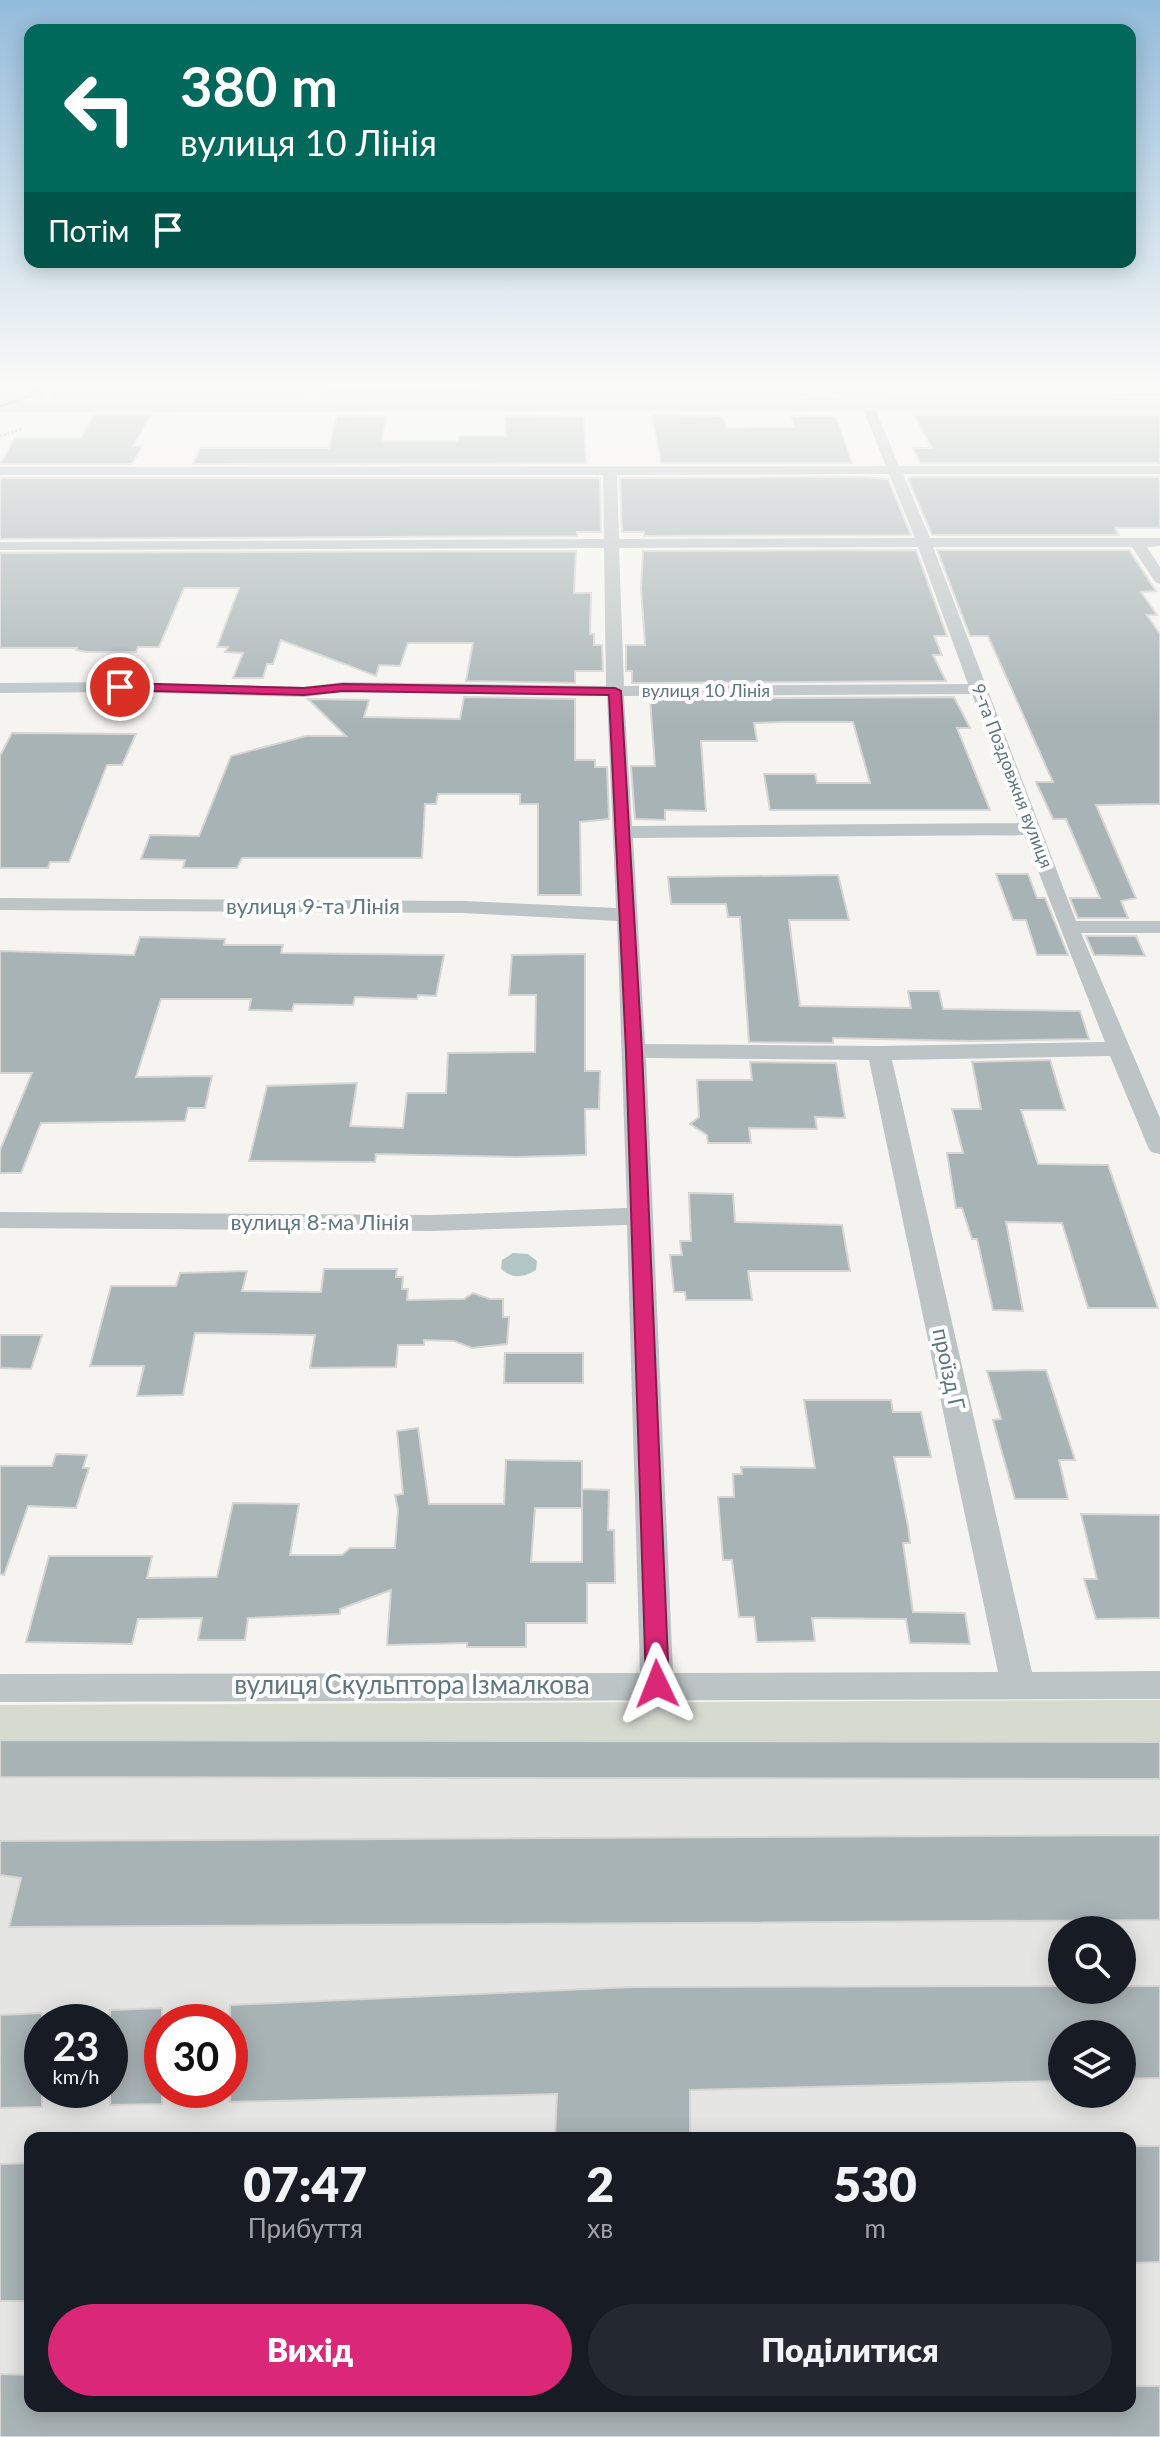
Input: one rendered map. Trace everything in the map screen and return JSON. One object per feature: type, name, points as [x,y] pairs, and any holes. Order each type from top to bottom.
[{"type":"street","points":[[611,499],[615,691],[641,1216],[657,1684]]},
{"type":"street","name":"9-та Поздовжня вулиця","points":[[906,499],[1068,927],[1120,1049],[1152,1105],[1160,1147]]},
{"type":"street","points":[[1137,542],[1160,579]]},
{"type":"street","points":[[0,546],[1160,542]]},
{"type":"street","name":"вулиця 10 Лінія","points":[[0,688],[120,687],[304,692],[343,687],[615,691],[980,689]]},
{"type":"street","points":[[623,832],[1033,829]]},
{"type":"street","name":"вулиця 9-та Лінія","points":[[0,904],[464,907],[626,915]]},
{"type":"street","points":[[1068,927],[1160,927]]},
{"type":"street","points":[[634,1051],[879,1053],[1120,1049]]},
{"type":"street","name":"проїзд Г","points":[[879,1053],[1018,1686]]},
{"type":"street","name":"вулиця 8-ма Лінія","points":[[0,1220],[432,1223],[641,1216]]},
{"type":"street","name":"вулиця Скульптора Ізмалкова","points":[[0,1688],[1160,1685]]},
{"type":"shaded area","points":[[513,1253],[528,1254],[537,1261],[536,1270],[518,1276],[505,1272],[501,1269],[502,1260]]},
{"type":"shaded area","points":[[1160,1700],[1160,1742],[0,1740],[0,1705]]},
{"type":"shaded area","points":[[0,1740],[1160,1742],[1160,2437],[0,2437]]},
{"type":"building","points":[[0,499],[600,499],[601,532],[577,532],[577,536],[0,539]]},
{"type":"building","points":[[621,499],[896,499],[911,535],[644,536],[644,532],[622,532]]},
{"type":"building","points":[[916,499],[1160,499],[1160,528],[1115,528],[1119,535],[932,535]]},
{"type":"building","points":[[916,550],[947,636],[934,636],[942,655],[933,655],[946,681],[632,683],[632,671],[626,671],[626,645],[645,645],[641,588],[643,551]]},
{"type":"building","points":[[937,550],[1129,550],[1156,591],[1141,592],[1157,615],[1147,615],[1160,634],[1160,804],[1096,805],[1136,898],[1121,901],[1128,918],[1078,918],[1070,898],[1100,898],[1066,819],[1053,819],[1036,782],[1053,782],[988,636],[970,636]]},
{"type":"building","points":[[576,551],[574,593],[591,593],[590,634],[594,634],[594,645],[602,645],[603,671],[575,671],[575,683],[466,681],[473,643],[408,643],[400,666],[379,665],[376,676],[281,640],[273,664],[267,664],[263,678],[233,678],[243,653],[225,652],[228,647],[217,647],[239,588],[184,588],[159,647],[138,647],[136,652],[0,648],[0,553]]},
{"type":"building","points":[[464,697],[575,699],[575,760],[595,760],[595,767],[607,767],[609,819],[580,822],[581,895],[538,895],[538,804],[520,804],[520,794],[438,794],[436,804],[425,804],[422,858],[242,858],[237,868],[183,868],[185,860],[141,859],[150,835],[199,836],[231,756],[306,736],[346,736],[308,699],[369,700],[364,717],[460,719]]},
{"type":"building","points":[[954,697],[970,728],[957,728],[990,810],[770,810],[764,774],[815,774],[817,783],[870,783],[853,722],[782,722],[754,723],[757,741],[701,741],[706,811],[665,810],[665,820],[635,819],[631,766],[655,766],[650,699]]},
{"type":"building","points":[[12,733],[136,734],[122,765],[107,765],[69,862],[50,862],[48,868],[0,868],[0,756]]},
{"type":"building","points":[[996,874],[1028,874],[1037,898],[1045,898],[1068,955],[1037,955],[1026,920],[1013,920]]},
{"type":"building","points":[[838,875],[849,920],[789,920],[800,1006],[911,1008],[908,991],[939,991],[943,1009],[1080,1011],[1089,1039],[969,1041],[833,1038],[833,1043],[749,1042],[740,917],[728,917],[726,904],[671,904],[668,877]]},
{"type":"building","points":[[1086,936],[1136,936],[1145,956],[1094,955]]},
{"type":"building","points":[[140,937],[225,939],[224,945],[283,945],[281,953],[444,955],[436,996],[418,995],[417,999],[355,997],[353,1005],[294,1004],[292,1011],[249,1010],[251,999],[161,999],[136,1077],[212,1076],[205,1108],[188,1108],[185,1121],[41,1123],[21,1173],[0,1173],[0,1150],[32,1073],[0,1073],[0,951],[134,955]]},
{"type":"building","points":[[585,954],[585,1071],[600,1071],[599,1109],[585,1109],[586,1155],[376,1154],[375,1162],[249,1161],[267,1086],[357,1083],[350,1126],[403,1128],[407,1093],[446,1093],[448,1053],[535,1052],[536,995],[509,995],[512,955]]},
{"type":"building","points":[[1050,1060],[1065,1110],[1021,1110],[1038,1164],[1108,1165],[1158,1308],[1088,1308],[1062,1223],[1006,1222],[1023,1311],[993,1310],[977,1239],[972,1239],[962,1208],[956,1208],[947,1153],[963,1153],[952,1109],[981,1109],[972,1062]]},
{"type":"building","points":[[750,1062],[836,1063],[845,1118],[815,1117],[817,1129],[749,1128],[751,1143],[708,1143],[707,1135],[690,1124],[699,1117],[697,1080],[752,1080]]},
{"type":"building","points":[[689,1193],[733,1194],[735,1222],[842,1225],[850,1271],[748,1271],[752,1300],[686,1300],[685,1292],[674,1292],[670,1255],[682,1255],[680,1241],[691,1241]]},
{"type":"building","points":[[324,1269],[397,1269],[396,1277],[403,1277],[402,1289],[408,1289],[407,1300],[464,1299],[473,1293],[490,1299],[503,1299],[503,1317],[509,1317],[507,1344],[472,1348],[454,1341],[424,1340],[424,1345],[398,1345],[396,1367],[310,1368],[315,1335],[195,1333],[183,1395],[137,1396],[144,1366],[90,1366],[111,1286],[176,1286],[180,1273],[247,1271],[242,1291],[321,1292]]},
{"type":"building","points":[[0,1335],[42,1335],[31,1369],[0,1368]]},
{"type":"building","points":[[505,1353],[583,1353],[583,1383],[504,1383]]},
{"type":"building","points":[[1046,1370],[1075,1460],[1059,1460],[1068,1499],[1015,1499],[993,1420],[1001,1419],[987,1371]]},
{"type":"building","points":[[804,1400],[891,1400],[893,1412],[921,1412],[931,1457],[894,1457],[908,1526],[910,1543],[903,1543],[913,1612],[965,1613],[970,1644],[910,1643],[906,1619],[812,1618],[815,1641],[757,1642],[754,1617],[739,1617],[732,1560],[723,1560],[718,1497],[734,1497],[733,1474],[742,1474],[741,1467],[815,1468]]},
{"type":"building","points":[[418,1428],[429,1504],[504,1504],[506,1460],[582,1461],[582,1489],[609,1490],[608,1530],[614,1530],[615,1583],[587,1583],[587,1623],[526,1623],[526,1647],[467,1647],[467,1643],[387,1645],[391,1590],[340,1609],[340,1614],[248,1618],[245,1640],[198,1640],[202,1618],[138,1619],[132,1644],[26,1642],[49,1556],[152,1556],[147,1578],[217,1577],[233,1503],[299,1504],[290,1555],[342,1555],[350,1548],[395,1548],[398,1510],[395,1495],[403,1494],[397,1431]],"holes":[[[535,1508],[582,1508],[582,1562],[531,1562]]]},
{"type":"building","points":[[56,1454],[87,1455],[83,1468],[89,1468],[76,1508],[28,1506],[4,1575],[0,1574],[0,1466],[52,1466]]},
{"type":"building","points":[[1081,1514],[1160,1515],[1160,1618],[1096,1619],[1084,1579],[1097,1579]]},
{"type":"building","points":[[0,1740],[1160,1742],[1160,1779],[0,1777]]},
{"type":"building","points":[[1160,1835],[1160,1920],[1136,1920],[1136,1916],[1048,1916],[1048,1921],[9,1927],[21,1878],[0,1875],[0,1841]]},
{"type":"building","points":[[1048,1986],[1048,2004],[1136,2004],[1136,1986],[1160,1986],[1160,2078],[1136,2079],[1136,2020],[1048,2020],[1048,2081],[690,2090],[690,2132],[555,2132],[557,2094],[248,2102],[248,2004],[633,1987]]},
{"type":"building","points":[[128,2009],[144,2009],[144,2104],[128,2105]]},
{"type":"building","points":[[24,2014],[24,2107],[0,2108],[0,2015]]},
{"type":"building","points":[[1136,2146],[1160,2146],[1160,2262],[1136,2263]]},
{"type":"building","points":[[24,2163],[24,2301],[0,2301],[0,2164]]},
{"type":"building","points":[[0,2374],[24,2375],[24,2412],[1136,2412],[1136,2386],[1160,2386],[1160,2437],[0,2437]]},
{"type":"route","points":[[120,687],[304,692],[343,687],[615,691],[641,1216],[657,1684]]}]
